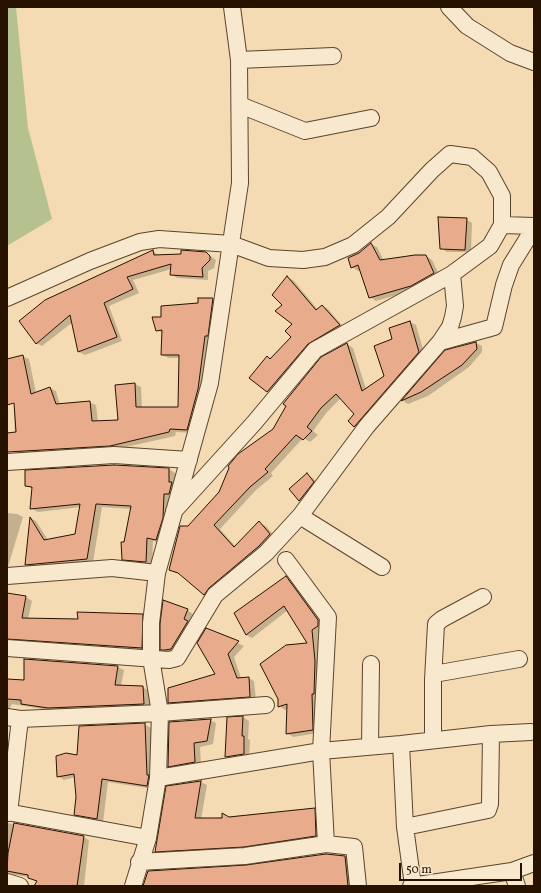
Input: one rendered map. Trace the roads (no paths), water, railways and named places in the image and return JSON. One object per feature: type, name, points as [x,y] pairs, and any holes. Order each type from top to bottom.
[{"type":"street","points":[[133,886],[139,862],[148,838],[158,778],[160,713],[152,658],[151,623],[158,573],[210,383],[240,183],[239,60],[232,7]]},
{"type":"street","points":[[449,7],[467,26],[510,53],[534,62]]},
{"type":"street","points":[[239,60],[333,56]]},
{"type":"street","points":[[240,105],[305,131],[371,118]]},
{"type":"street","points":[[7,298],[90,260],[140,242],[160,239],[231,244],[269,258],[303,260],[325,257],[353,245],[388,217],[432,170],[450,154],[472,157],[489,172],[502,196],[502,225],[490,246],[452,274],[315,350],[254,422],[174,511]]},
{"type":"street","points":[[440,342],[494,327],[504,285],[511,265],[534,227],[502,225]]},
{"type":"street","points":[[7,648],[169,660],[177,658],[215,595],[266,553],[300,516],[367,426],[440,342],[450,327],[455,306],[452,274]]},
{"type":"street","points":[[7,462],[114,455],[189,460]]},
{"type":"street","points":[[300,516],[382,567]]},
{"type":"street","points":[[286,560],[328,617],[322,751],[326,844]]},
{"type":"street","points":[[7,576],[112,568],[158,573]]},
{"type":"street","points":[[433,740],[436,624],[442,619],[483,597]]},
{"type":"street","points":[[434,674],[519,659]]},
{"type":"street","points":[[370,746],[371,664]]},
{"type":"street","points":[[148,838],[8,812],[14,718],[160,713],[266,705]]},
{"type":"street","points":[[158,778],[322,751],[491,734],[531,732]]},
{"type":"street","points":[[405,826],[488,810],[490,804],[491,734]]},
{"type":"street","points":[[401,744],[405,826],[412,886],[441,884],[512,871],[534,863]]},
{"type":"street","points":[[139,862],[245,856],[326,844],[354,847],[358,886]]},
{"type":"street","points":[[512,871],[517,886]]},
{"type":"street","points":[[7,882],[20,886]]}]
